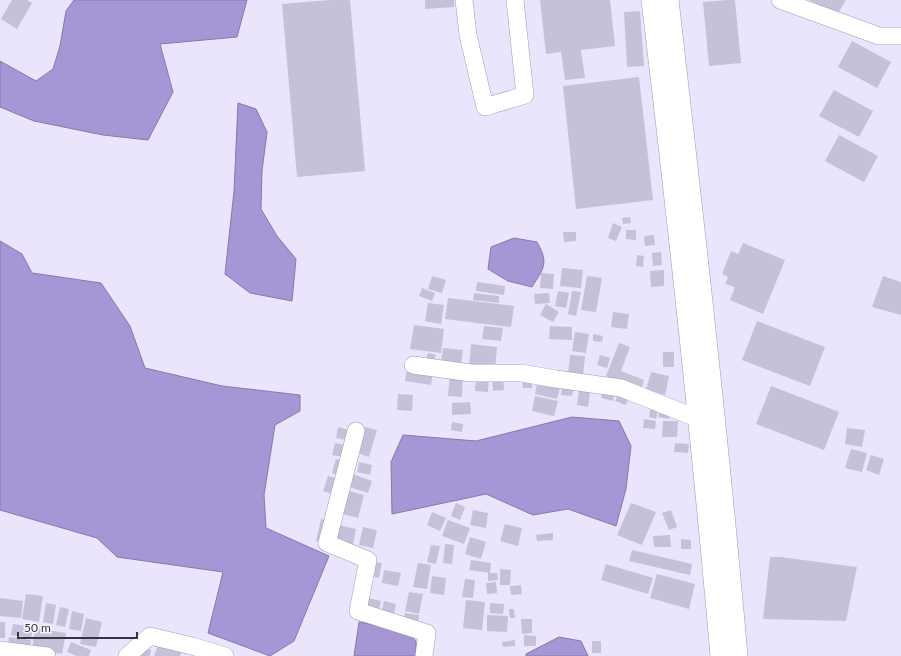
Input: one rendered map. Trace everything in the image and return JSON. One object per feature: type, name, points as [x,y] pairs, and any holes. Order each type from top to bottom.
[{"type":"main road","points":[[652,0],[670,149],[721,656]]},
{"type":"main road","points":[[668,0],[702,298],[737,656]]},
{"type":"street","points":[[464,0],[468,35],[485,107],[525,95],[515,0]]},
{"type":"street","points":[[780,0],[879,36],[901,36]]},
{"type":"street","points":[[413,365],[471,373],[521,373],[622,388],[698,419]]},
{"type":"street","points":[[356,431],[327,543],[368,560],[358,611],[427,633],[424,656]]},
{"type":"street","points":[[128,656],[150,636],[225,656]]},
{"type":"street","points":[[0,650],[47,656]]},
{"type":"shaded area","points":[[74,0],[247,0],[237,37],[160,44],[173,92],[148,140],[103,135],[34,121],[0,107],[0,61],[36,81],[53,69],[60,46],[66,11]]},
{"type":"shaded area","points":[[238,103],[256,109],[267,132],[262,171],[261,209],[277,236],[296,259],[292,301],[250,293],[225,274],[234,191]]},
{"type":"shaded area","points":[[514,238],[537,242],[541,249],[544,265],[540,275],[532,287],[508,281],[488,269],[491,247]]},
{"type":"shaded area","points":[[0,241],[22,254],[32,273],[101,283],[130,326],[145,368],[222,386],[300,395],[300,411],[275,425],[264,495],[266,528],[329,556],[294,641],[270,656],[208,633],[223,572],[117,557],[97,538],[0,510]]},
{"type":"shaded area","points":[[572,417],[619,421],[631,446],[626,489],[616,526],[568,509],[533,515],[486,494],[392,514],[391,462],[403,435],[476,441]]},
{"type":"shaded area","points":[[359,622],[405,631],[416,641],[416,656],[354,656]]},
{"type":"shaded area","points":[[559,637],[581,641],[588,656],[526,656],[526,654]]},
{"type":"building","points":[[12,0],[27,0],[32,3],[17,29],[1,19]]},
{"type":"building","points":[[350,0],[365,171],[297,177],[282,4]]},
{"type":"building","points":[[425,0],[454,0],[454,7],[425,9]]},
{"type":"building","points":[[540,0],[610,0],[615,46],[581,50],[585,78],[565,80],[561,52],[546,54]]},
{"type":"building","points":[[735,0],[741,63],[709,66],[703,2]]},
{"type":"building","points":[[809,0],[846,0],[837,15]]},
{"type":"building","points":[[640,11],[644,66],[627,67],[624,12]]},
{"type":"building","points":[[852,41],[891,62],[877,88],[838,67]]},
{"type":"building","points":[[639,77],[653,200],[576,209],[563,86]]},
{"type":"building","points":[[834,90],[873,111],[859,137],[819,116]]},
{"type":"building","points":[[839,135],[878,156],[864,182],[825,161]]},
{"type":"building","points":[[630,217],[631,223],[623,224],[622,218]]},
{"type":"building","points":[[613,223],[622,227],[616,241],[608,238]]},
{"type":"building","points":[[626,230],[636,230],[636,240],[626,239]]},
{"type":"building","points":[[563,232],[576,232],[576,241],[564,242]]},
{"type":"building","points":[[654,235],[655,245],[645,246],[644,236]]},
{"type":"building","points":[[743,243],[785,260],[763,314],[730,300],[735,287],[725,284],[728,277],[722,274],[731,251],[738,254]]},
{"type":"building","points":[[661,252],[662,265],[653,266],[652,253]]},
{"type":"building","points":[[637,255],[644,256],[643,267],[636,266]]},
{"type":"building","points":[[562,268],[583,270],[581,288],[560,286]]},
{"type":"building","points":[[664,270],[664,286],[651,287],[650,271]]},
{"type":"building","points":[[541,273],[554,274],[553,289],[540,288]]},
{"type":"building","points":[[432,276],[446,280],[442,293],[428,289]]},
{"type":"building","points":[[587,276],[602,278],[596,312],[581,310]]},
{"type":"building","points":[[883,276],[901,282],[901,315],[872,307]]},
{"type":"building","points":[[477,282],[505,286],[504,295],[476,291]]},
{"type":"building","points":[[422,288],[435,293],[432,301],[419,296]]},
{"type":"building","points":[[558,291],[569,293],[566,308],[555,306]]},
{"type":"building","points":[[572,291],[581,292],[576,316],[568,314]]},
{"type":"building","points":[[474,293],[499,296],[499,303],[473,300]]},
{"type":"building","points":[[549,293],[550,303],[535,304],[534,294]]},
{"type":"building","points":[[448,298],[514,306],[511,327],[445,319]]},
{"type":"building","points":[[428,303],[444,305],[441,324],[425,321]]},
{"type":"building","points":[[546,304],[559,312],[553,322],[540,315]]},
{"type":"building","points":[[613,312],[629,314],[627,329],[611,327]]},
{"type":"building","points":[[757,321],[825,347],[810,386],[742,360]]},
{"type":"building","points":[[414,325],[444,329],[441,353],[410,349]]},
{"type":"building","points":[[484,326],[503,328],[501,341],[482,339]]},
{"type":"building","points":[[550,326],[572,327],[572,340],[549,339]]},
{"type":"building","points":[[575,332],[589,334],[586,353],[572,351]]},
{"type":"building","points":[[593,334],[603,336],[602,342],[593,341]]},
{"type":"building","points":[[619,343],[630,347],[621,371],[644,380],[641,390],[606,376]]},
{"type":"building","points":[[471,344],[497,347],[495,370],[469,367]]},
{"type":"building","points":[[443,348],[463,350],[461,365],[441,363]]},
{"type":"building","points":[[663,352],[674,352],[674,367],[663,367]]},
{"type":"building","points":[[428,353],[436,355],[433,364],[425,362]]},
{"type":"building","points":[[570,355],[585,356],[583,375],[568,374]]},
{"type":"building","points":[[600,355],[610,358],[607,368],[597,365]]},
{"type":"building","points":[[407,369],[433,372],[431,385],[405,381]]},
{"type":"building","points":[[651,372],[669,376],[665,395],[646,390]]},
{"type":"building","points":[[450,373],[463,374],[462,397],[448,396]]},
{"type":"building","points":[[476,376],[489,376],[488,392],[475,391]]},
{"type":"building","points":[[503,376],[504,390],[493,391],[492,377]]},
{"type":"building","points":[[532,377],[532,388],[523,388],[522,378]]},
{"type":"building","points":[[538,379],[561,384],[557,399],[535,394]]},
{"type":"building","points":[[562,384],[574,385],[572,396],[561,395]]},
{"type":"building","points":[[580,385],[591,386],[588,407],[577,405]]},
{"type":"building","points":[[771,386],[839,412],[824,450],[756,424]]},
{"type":"building","points":[[604,387],[616,390],[613,401],[601,398]]},
{"type":"building","points":[[620,390],[630,394],[626,405],[615,401]]},
{"type":"building","points":[[398,394],[413,395],[412,411],[397,410]]},
{"type":"building","points":[[535,396],[558,401],[554,416],[532,411]]},
{"type":"building","points":[[470,402],[471,414],[452,415],[452,403]]},
{"type":"building","points":[[651,404],[659,406],[656,419],[649,417]]},
{"type":"building","points":[[661,407],[671,410],[669,419],[658,417]]},
{"type":"building","points":[[644,419],[656,421],[655,429],[643,428]]},
{"type":"building","points":[[663,421],[678,421],[677,437],[662,437]]},
{"type":"building","points":[[452,422],[463,424],[462,432],[451,430]]},
{"type":"building","points":[[338,427],[349,430],[347,440],[336,438]]},
{"type":"building","points":[[365,427],[377,430],[369,457],[358,453]]},
{"type":"building","points":[[847,428],[865,430],[862,447],[845,444]]},
{"type":"building","points":[[335,443],[346,445],[343,457],[332,455]]},
{"type":"building","points":[[675,443],[689,444],[688,453],[674,452]]},
{"type":"building","points":[[851,449],[867,453],[862,472],[845,468]]},
{"type":"building","points":[[871,455],[884,459],[879,475],[866,470]]},
{"type":"building","points":[[336,459],[352,464],[347,478],[332,473]]},
{"type":"building","points":[[359,462],[372,465],[370,475],[357,472]]},
{"type":"building","points":[[350,473],[372,481],[368,493],[346,486]]},
{"type":"building","points":[[328,476],[343,480],[338,496],[323,491]]},
{"type":"building","points":[[345,490],[364,495],[358,518],[339,513]]},
{"type":"building","points":[[456,503],[465,507],[460,520],[451,516]]},
{"type":"building","points":[[631,503],[656,512],[642,545],[617,535]]},
{"type":"building","points":[[473,510],[488,513],[486,528],[470,525]]},
{"type":"building","points":[[671,510],[677,527],[669,530],[662,513]]},
{"type":"building","points":[[432,512],[446,518],[440,531],[427,525]]},
{"type":"building","points":[[321,519],[337,523],[332,545],[316,541]]},
{"type":"building","points":[[448,520],[470,528],[464,544],[442,536]]},
{"type":"building","points":[[505,524],[522,528],[518,546],[500,541]]},
{"type":"building","points":[[339,525],[356,529],[353,545],[336,541]]},
{"type":"building","points":[[363,527],[377,530],[373,548],[359,545]]},
{"type":"building","points":[[553,533],[553,540],[537,541],[536,535]]},
{"type":"building","points":[[670,535],[671,547],[654,547],[653,536]]},
{"type":"building","points":[[470,537],[486,542],[481,559],[465,554]]},
{"type":"building","points":[[681,539],[691,540],[691,549],[681,549]]},
{"type":"building","points":[[445,544],[454,545],[452,564],[443,563]]},
{"type":"building","points":[[431,545],[440,546],[436,564],[427,562]]},
{"type":"building","points":[[632,550],[692,564],[690,575],[629,561]]},
{"type":"building","points":[[770,557],[857,567],[846,621],[763,619]]},
{"type":"building","points":[[471,560],[491,563],[490,573],[469,570]]},
{"type":"building","points":[[374,562],[382,563],[379,578],[371,576]]},
{"type":"building","points":[[418,563],[431,565],[427,589],[413,587]]},
{"type":"building","points":[[606,564],[653,578],[648,594],[601,580]]},
{"type":"building","points":[[500,569],[511,570],[510,585],[500,585]]},
{"type":"building","points":[[384,570],[401,573],[398,586],[382,583]]},
{"type":"building","points":[[488,573],[497,573],[498,580],[488,581]]},
{"type":"building","points":[[657,574],[695,584],[689,609],[650,598]]},
{"type":"building","points":[[432,576],[446,578],[444,595],[430,593]]},
{"type":"building","points":[[465,579],[475,580],[473,598],[462,597]]},
{"type":"building","points":[[496,582],[497,593],[487,594],[486,583]]},
{"type":"building","points":[[521,585],[522,594],[511,595],[510,586]]},
{"type":"building","points":[[409,592],[423,594],[419,614],[405,611]]},
{"type":"building","points":[[26,594],[43,596],[39,622],[22,619]]},
{"type":"building","points":[[0,598],[23,601],[21,618],[0,616]]},
{"type":"building","points":[[368,598],[381,601],[378,614],[365,612]]},
{"type":"building","points":[[466,600],[485,602],[482,630],[463,628]]},
{"type":"building","points":[[384,601],[396,604],[393,618],[381,615]]},
{"type":"building","points":[[46,603],[56,605],[53,624],[43,622]]},
{"type":"building","points":[[490,603],[504,604],[503,614],[490,613]]},
{"type":"building","points":[[60,607],[69,609],[65,627],[56,625]]},
{"type":"building","points":[[509,609],[514,609],[515,618],[510,618]]},
{"type":"building","points":[[72,611],[84,614],[81,631],[69,629]]},
{"type":"building","points":[[405,613],[419,615],[418,623],[403,620]]},
{"type":"building","points":[[487,615],[508,616],[507,632],[487,631]]},
{"type":"building","points":[[86,618],[102,622],[96,647],[80,644]]},
{"type":"building","points":[[521,619],[532,619],[532,633],[522,634]]},
{"type":"building","points":[[0,622],[5,622],[5,638],[0,638]]},
{"type":"building","points":[[13,624],[33,627],[31,638],[11,635]]},
{"type":"building","points":[[35,628],[66,633],[62,654],[32,649]]},
{"type":"building","points":[[524,635],[536,636],[536,646],[524,646]]},
{"type":"building","points":[[9,637],[31,640],[30,648],[8,645]]},
{"type":"building","points":[[160,640],[183,648],[180,656],[154,656]]},
{"type":"building","points":[[515,640],[515,646],[503,647],[502,642]]},
{"type":"building","points":[[592,641],[601,641],[601,653],[592,653]]},
{"type":"building","points":[[71,642],[91,650],[89,656],[77,656],[67,652]]},
{"type":"building","points":[[143,648],[151,650],[150,656],[140,656]]}]
